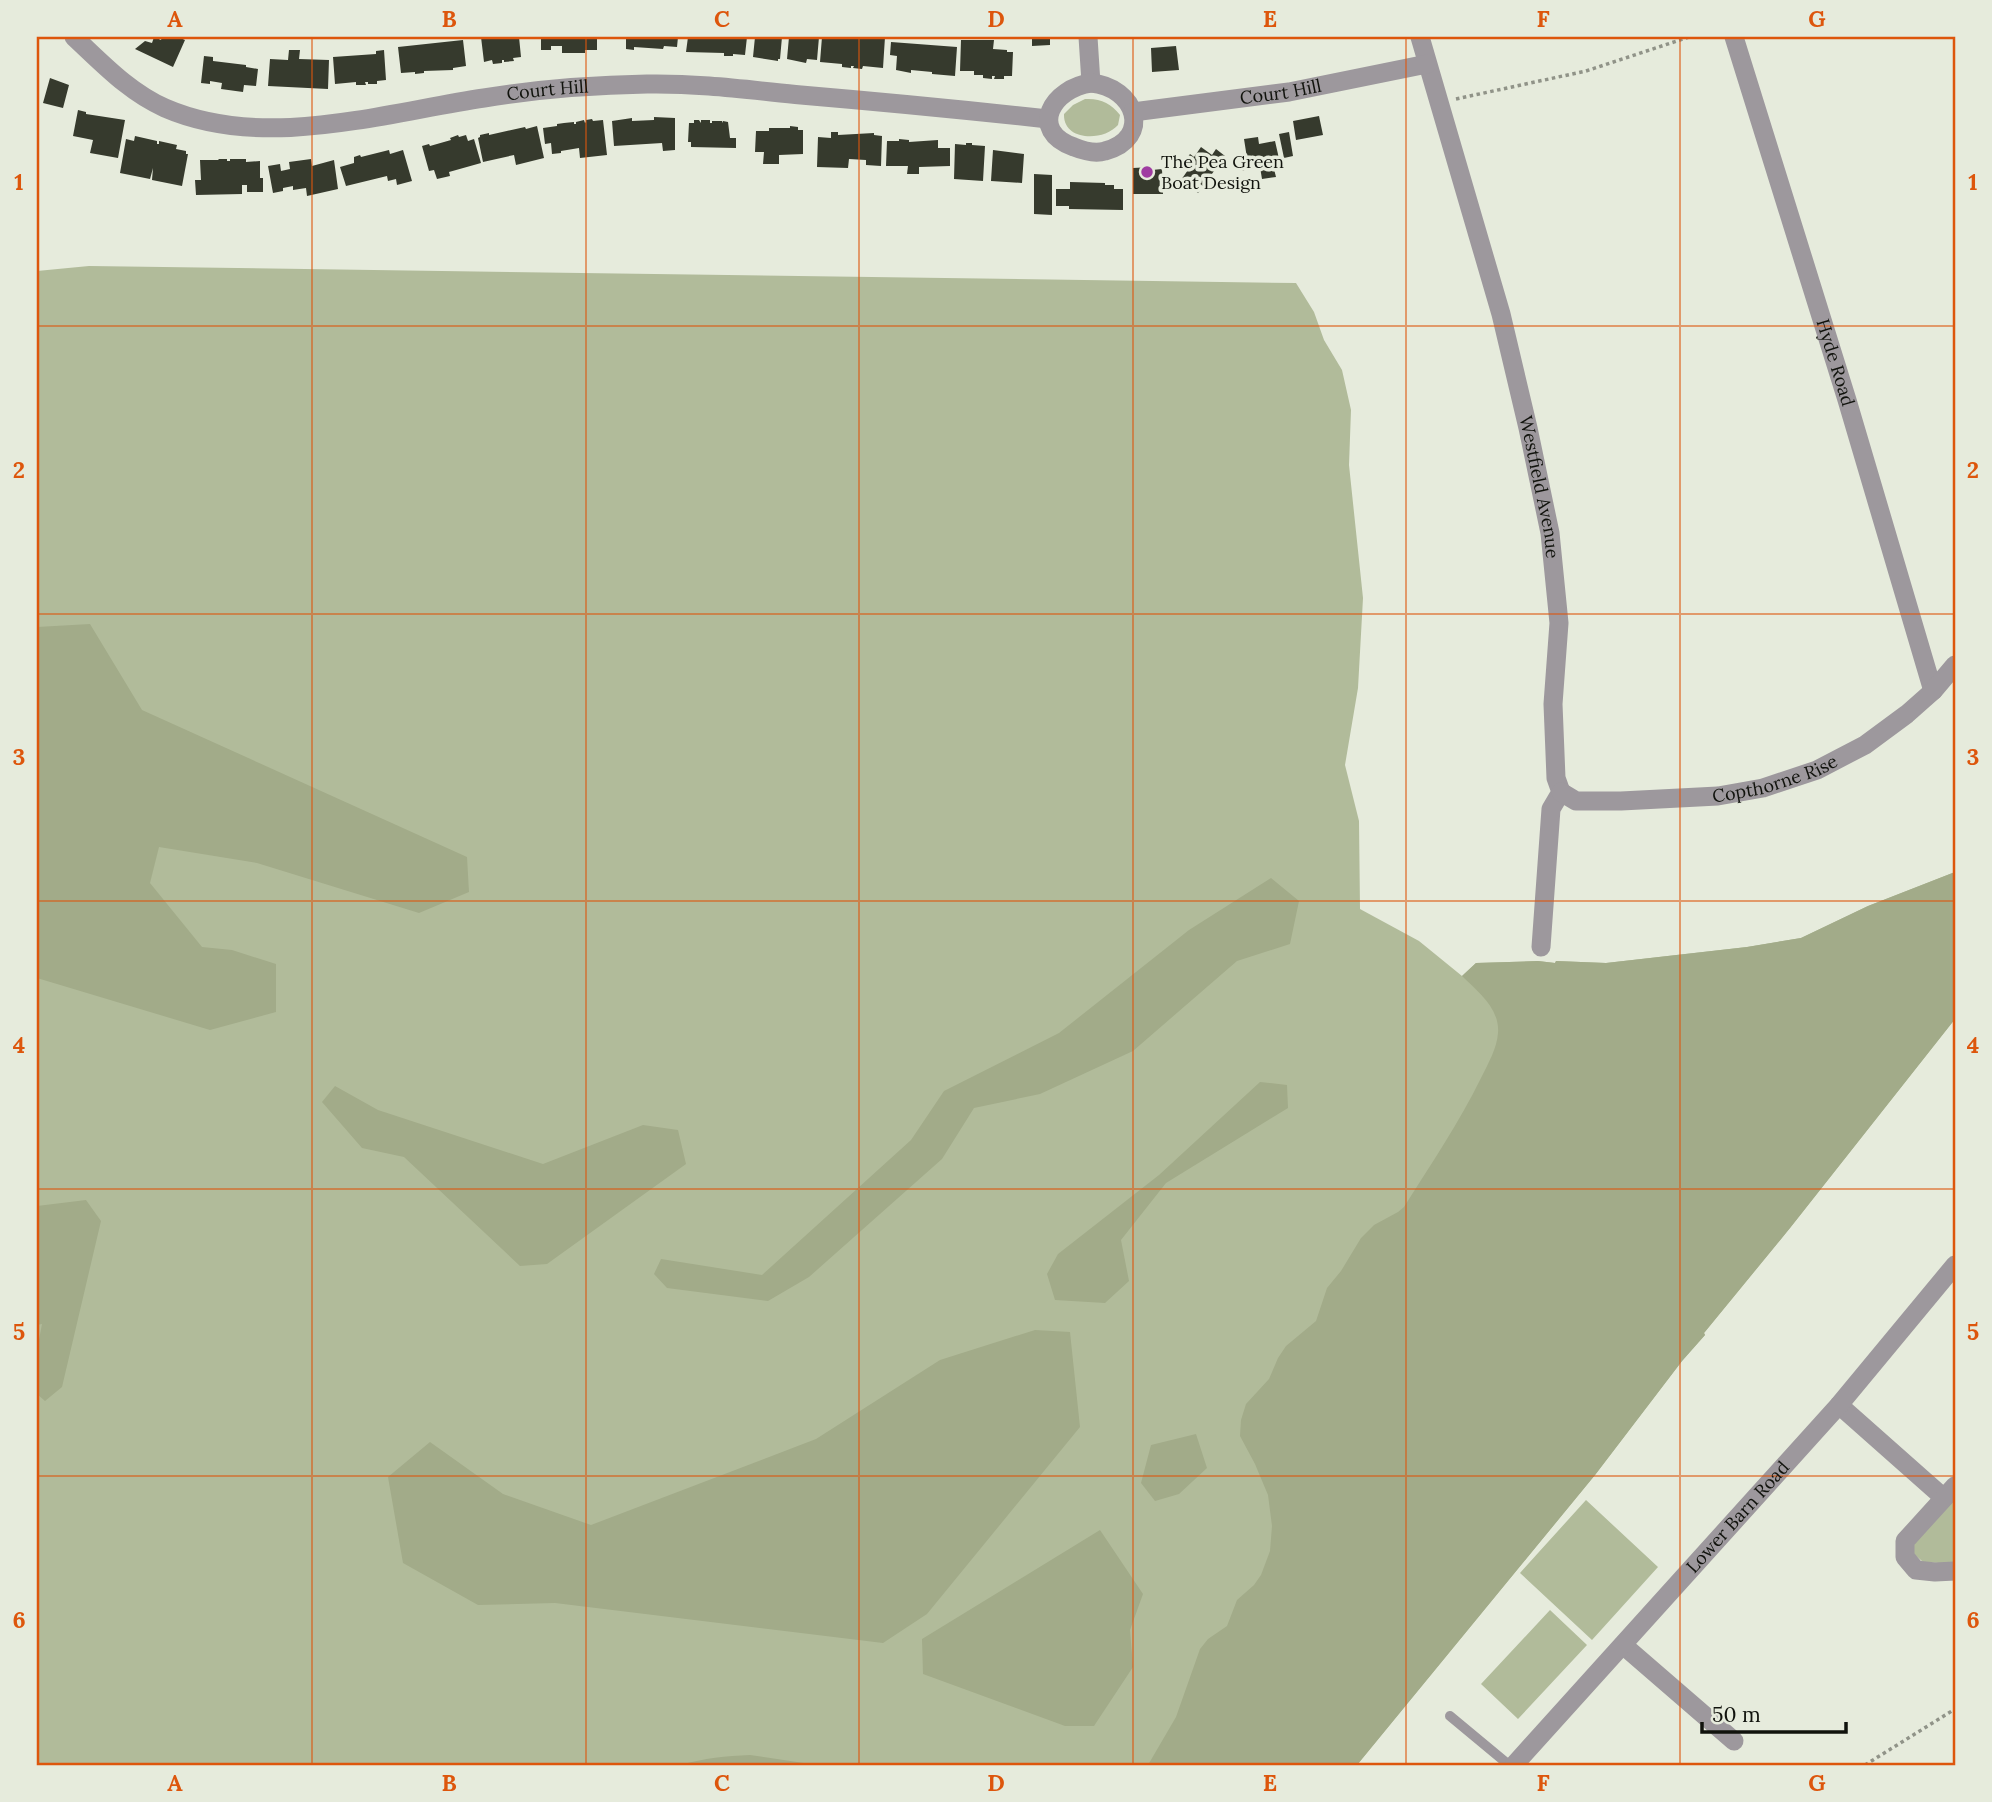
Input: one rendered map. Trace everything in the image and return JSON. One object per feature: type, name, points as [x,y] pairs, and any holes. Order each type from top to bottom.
[{"type":"street","name":"Court Hill","points":[[74,37],[131,89],[151,101],[189,116],[253,127],[341,122],[530,92],[648,84],[796,94],[1048,119]]},
{"type":"street","points":[[1088,37],[1091,83]]},
{"type":"street","name":"Westfield Avenue","points":[[1420,37],[1501,314],[1550,533],[1559,623],[1553,704],[1556,778],[1561,792],[1551,809],[1541,947]]},
{"type":"street","name":"Hyde Road","points":[[1734,37],[1847,400],[1933,691]]},
{"type":"street","name":"Court Hill","points":[[1133,112],[1289,92],[1427,64]]},
{"type":"street","points":[[1091,83],[1105,85],[1120,93],[1133,112],[1133,126],[1126,139],[1112,148],[1098,152],[1084,151],[1063,143],[1053,134],[1048,119],[1052,105],[1060,96],[1074,87],[1091,83]]},
{"type":"street","name":"Copthorne Rise","points":[[1561,792],[1576,801],[1621,801],[1718,796],[1763,788],[1817,770],[1865,745],[1907,715],[1933,691],[1955,665]]},
{"type":"street","name":"Lower Barn Road","points":[[1514,1765],[1839,1405],[1955,1265]]},
{"type":"street","points":[[1839,1405],[1950,1492],[1905,1541],[1905,1557],[1916,1570],[1955,1571]]},
{"type":"street","points":[[1623,1645],[1734,1741]]},
{"type":"lane","points":[[1450,1716],[1509,1765]]},
{"type":"path","points":[[1440,102],[1586,71],[1689,37]]},
{"type":"path","points":[[1866,1765],[1955,1709]]},
{"type":"green space","points":[[1085,99],[1100,100],[1113,107],[1120,115],[1118,125],[1111,131],[1094,136],[1077,134],[1070,130],[1065,123],[1064,114]]},
{"type":"green space","points":[[89,266],[1296,283],[1314,312],[1324,340],[1342,370],[1351,410],[1349,465],[1363,598],[1358,688],[1345,765],[1359,821],[1360,909],[1419,941],[1462,976],[1476,963],[1606,963],[1801,938],[1868,906],[1955,872],[1955,1019],[1704,1333],[1595,1475],[1357,1765],[37,1765],[37,271]]},
{"type":"green space","points":[[90,624],[142,710],[467,857],[469,892],[419,913],[257,863],[159,847],[150,883],[202,947],[232,950],[276,964],[276,1012],[210,1030],[37,978],[37,627]]},
{"type":"green space","points":[[1955,872],[1955,1019],[1704,1333],[1595,1475],[1357,1765],[1148,1765],[1176,1717],[1200,1649],[1208,1639],[1227,1626],[1237,1600],[1261,1575],[1270,1551],[1272,1526],[1268,1495],[1240,1436],[1246,1404],[1269,1379],[1286,1346],[1316,1321],[1327,1288],[1361,1238],[1374,1225],[1404,1207],[1463,1111],[1492,1056],[1498,1033],[1495,1016],[1481,994],[1462,976],[1476,963],[1606,963],[1801,938],[1868,906]]},
{"type":"green space","points":[[1271,878],[1299,901],[1290,944],[1237,961],[1133,1051],[1040,1094],[974,1108],[942,1159],[809,1277],[768,1301],[667,1288],[654,1274],[661,1259],[762,1275],[911,1140],[944,1091],[1059,1033],[1189,930]]},
{"type":"green space","points":[[1260,1082],[1287,1085],[1288,1108],[1166,1183],[1121,1240],[1129,1281],[1105,1303],[1055,1300],[1047,1274],[1058,1254],[1159,1175]]},
{"type":"green space","points":[[335,1086],[378,1110],[543,1164],[643,1125],[678,1130],[686,1164],[547,1264],[520,1266],[404,1157],[362,1148],[322,1102]]},
{"type":"green space","points":[[86,1200],[101,1221],[62,1387],[45,1401],[37,1394],[37,1350],[42,1324],[37,1325],[37,1206]]},
{"type":"green space","points":[[1035,1330],[1070,1332],[1080,1427],[927,1614],[883,1643],[555,1603],[478,1605],[403,1563],[388,1477],[430,1442],[503,1494],[591,1525],[816,1439],[940,1360]]},
{"type":"green space","points":[[1196,1434],[1207,1468],[1179,1494],[1155,1501],[1141,1483],[1151,1445]]},
{"type":"green space","points":[[1955,1494],[1955,1564],[1923,1562],[1914,1554],[1913,1542]]},
{"type":"green space","points":[[1586,1500],[1658,1567],[1592,1640],[1520,1573]]},
{"type":"green space","points":[[1100,1530],[1143,1594],[1130,1630],[1133,1667],[1094,1726],[1065,1726],[923,1674],[922,1639]]},
{"type":"green space","points":[[1550,1610],[1587,1645],[1518,1719],[1481,1684]]},
{"type":"green space","points":[[750,1755],[817,1765],[681,1765],[715,1758]]},
{"type":"building","points":[[154,37],[161,40],[162,37],[178,37],[185,40],[173,67],[135,49],[145,41],[152,43]]},
{"type":"building","points":[[481,37],[519,37],[521,57],[513,58],[514,61],[502,60],[502,63],[493,64],[492,60],[484,62]]},
{"type":"building","points":[[541,37],[597,37],[597,50],[562,53],[562,46],[551,46],[551,50],[541,50]]},
{"type":"building","points":[[626,37],[678,37],[677,47],[634,47],[634,50],[626,49]]},
{"type":"building","points":[[688,37],[747,37],[745,55],[686,52]]},
{"type":"building","points":[[755,37],[782,37],[780,59],[778,61],[753,57]]},
{"type":"building","points":[[789,37],[819,37],[817,60],[807,59],[806,63],[787,59]]},
{"type":"building","points":[[822,37],[885,37],[883,68],[851,68],[842,67],[842,64],[820,62]]},
{"type":"building","points":[[1032,37],[1050,37],[1050,45],[1032,46]]},
{"type":"building","points":[[463,40],[466,66],[453,70],[401,73],[398,47]]},
{"type":"building","points":[[961,40],[994,40],[993,49],[1013,52],[1012,76],[994,79],[995,76],[992,76],[992,79],[974,75],[974,71],[960,71]]},
{"type":"building","points":[[891,42],[957,47],[955,76],[896,70],[897,56],[890,55]]},
{"type":"building","points":[[1176,46],[1179,70],[1152,72],[1151,48]]},
{"type":"building","points":[[289,50],[300,50],[299,59],[329,60],[328,89],[268,86],[270,59],[288,60]]},
{"type":"building","points":[[384,50],[386,80],[377,81],[377,84],[365,82],[366,85],[356,85],[356,82],[335,84],[333,57],[376,54],[376,51]]},
{"type":"building","points":[[204,56],[213,57],[213,61],[258,69],[256,86],[244,85],[243,92],[221,89],[222,83],[201,83]]},
{"type":"building","points":[[50,78],[69,85],[63,108],[43,103]]},
{"type":"building","points":[[78,110],[86,114],[125,120],[118,158],[90,153],[93,140],[73,136]]},
{"type":"building","points":[[1319,116],[1323,135],[1296,140],[1293,121]]},
{"type":"building","points":[[654,117],[675,118],[675,150],[663,151],[662,143],[614,146],[612,121],[632,118],[632,121],[654,120]]},
{"type":"building","points":[[584,120],[585,123],[586,120],[603,120],[607,155],[580,158],[579,148],[552,154],[551,143],[545,144],[543,128],[564,123],[576,124]]},
{"type":"building","points":[[694,120],[701,123],[701,120],[710,120],[710,123],[728,122],[730,138],[736,138],[736,148],[691,147],[691,142],[688,142],[689,123],[694,123]]},
{"type":"building","points":[[537,126],[544,158],[516,165],[514,155],[483,162],[478,138],[480,135]]},
{"type":"building","points":[[790,126],[803,130],[803,154],[779,155],[779,164],[763,164],[764,152],[755,152],[756,131]]},
{"type":"building","points":[[831,132],[838,132],[838,135],[874,133],[882,136],[881,166],[866,165],[866,160],[849,159],[848,168],[817,167],[818,137],[831,138]]},
{"type":"building","points":[[1289,132],[1293,156],[1284,158],[1279,134]]},
{"type":"building","points":[[466,135],[468,141],[474,139],[481,163],[449,172],[450,176],[437,179],[434,170],[429,171],[422,146],[451,140],[450,138]]},
{"type":"building","points":[[135,136],[157,141],[157,144],[159,141],[177,145],[176,149],[186,151],[188,154],[182,186],[152,180],[153,168],[150,179],[120,173],[126,139],[134,141]]},
{"type":"building","points":[[1258,137],[1259,144],[1275,141],[1280,163],[1273,165],[1276,177],[1262,179],[1260,167],[1242,171],[1240,160],[1247,158],[1244,139]]},
{"type":"building","points":[[899,139],[909,142],[938,140],[938,148],[950,148],[950,166],[919,167],[919,174],[907,174],[908,166],[886,166],[887,141]]},
{"type":"building","points":[[955,144],[985,146],[983,181],[954,179]]},
{"type":"building","points":[[1201,147],[1212,155],[1216,149],[1225,156],[1198,193],[1181,180],[1188,170],[1182,165],[1190,154],[1194,157]]},
{"type":"building","points":[[389,150],[390,154],[403,150],[412,181],[397,185],[396,179],[388,181],[387,176],[346,186],[340,167],[354,163],[354,157]]},
{"type":"building","points":[[993,150],[1024,154],[1022,183],[991,181]]},
{"type":"building","points":[[311,159],[312,166],[334,160],[338,189],[307,196],[306,188],[293,190],[293,186],[273,193],[268,166],[280,164],[281,171],[290,169],[289,162]]},
{"type":"building","points":[[200,160],[260,161],[263,192],[247,192],[247,185],[242,185],[242,194],[196,195],[195,180],[201,180]]},
{"type":"building","points":[[1152,167],[1152,170],[1162,169],[1163,194],[1133,194],[1133,168]]},
{"type":"building","points":[[1034,174],[1052,175],[1052,215],[1034,214]]},
{"type":"building","points":[[1070,182],[1105,183],[1114,185],[1114,189],[1123,189],[1123,210],[1069,209],[1069,206],[1056,206],[1056,189],[1070,189]]},
{"type":"place","name":"The Pea Green Boat Design","points":[[1147,172]]}]
